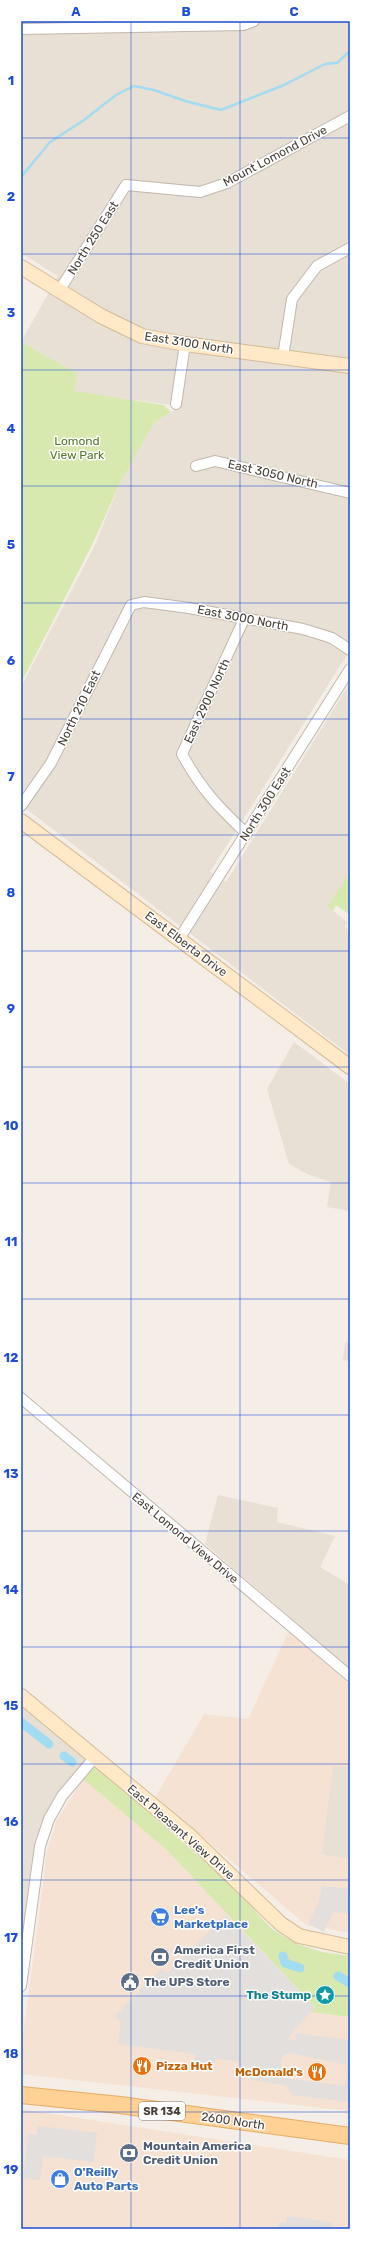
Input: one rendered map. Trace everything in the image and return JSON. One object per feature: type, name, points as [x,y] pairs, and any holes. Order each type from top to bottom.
[{"type":"main road","name":"2600 North","points":[[21,2095],[120,2105],[350,2136]]},
{"type":"street","points":[[21,29],[145,24],[243,25],[254,21]]},
{"type":"street","name":"Mount Lomond Drive","points":[[126,185],[200,192],[227,183],[350,116]]},
{"type":"street","name":"North 250 East","points":[[59,291],[126,185]]},
{"type":"street","points":[[283,357],[292,299],[317,266],[350,248]]},
{"type":"street","name":"East 3100 North","points":[[21,267],[59,291],[133,333],[157,340],[350,366]]},
{"type":"street","points":[[176,404],[185,344]]},
{"type":"street","name":"East 3050 North","points":[[196,466],[215,461],[350,493]]},
{"type":"street","name":"East 3000 North","points":[[131,606],[144,602],[189,608],[303,629],[332,638],[350,650]]},
{"type":"street","name":"North 210 East","points":[[21,806],[52,763],[131,606]]},
{"type":"street","name":"East 2900 North","points":[[244,619],[182,754],[200,786],[217,807],[247,834]]},
{"type":"street","name":"North 300 East","points":[[180,939],[350,669]]},
{"type":"street","name":"East Elberta Drive","points":[[21,821],[350,1067]]},
{"type":"street","name":"East Lomond View Drive","points":[[21,1398],[350,1676]]},
{"type":"street","name":"East Pleasant View Drive","points":[[21,1696],[191,1837],[281,1924],[299,1936],[350,1947]]},
{"type":"street","points":[[21,1986],[40,1846],[49,1819],[62,1796],[95,1757]]},
{"type":"shaded area","points":[[21,21],[350,21],[350,650],[210,872],[226,882],[350,683],[350,872],[327,906],[347,922],[345,927],[350,931],[350,1055],[21,805],[21,687],[94,547],[120,483],[154,423],[181,406],[72,392],[77,373],[21,342],[58,276],[21,253]]},
{"type":"shaded area","points":[[294,1042],[350,1084],[350,1211],[327,1207],[331,1182],[307,1174],[289,1164],[267,1089]]},
{"type":"shaded area","points":[[345,1342],[350,1343],[350,1361],[343,1360]]},
{"type":"shaded area","points":[[218,1495],[278,1508],[277,1522],[335,1536],[320,1567],[350,1585],[350,1669],[205,1544]]},
{"type":"shaded area","points":[[289,1631],[350,1685],[350,1767],[333,1766],[321,1855],[350,1859],[350,1933],[306,1925],[155,1798],[204,1714],[248,1719]]},
{"type":"shaded area","points":[[21,1706],[88,1761],[48,1814],[21,1962]]},
{"type":"shaded area","points":[[333,1765],[350,1767],[350,1859],[321,1855]]},
{"type":"shaded area","points":[[83,1779],[167,1850],[315,2007],[311,2012],[350,2017],[350,2111],[21,2074],[21,2052],[47,1852],[56,1822]]},
{"type":"shaded area","points":[[322,1886],[350,1889],[350,1914],[333,1912],[324,1932],[309,1924],[316,1906],[318,1906]]},
{"type":"shaded area","points":[[226,1915],[315,2007],[287,2039],[296,2040],[295,2033],[350,2040],[350,2094],[348,2094],[350,2102],[291,2095],[287,2086],[251,2080],[237,2061],[215,2059],[213,2067],[194,2064],[195,2054],[118,2044],[121,2022],[115,2016],[162,1968],[167,1973]],"holes":[[[289,2053],[347,2065],[345,2086],[284,2078],[280,2071],[282,2057]]]},
{"type":"shaded area","points":[[21,2109],[350,2160],[350,2229],[21,2229]]},
{"type":"shaded area","points":[[38,2126],[97,2133],[94,2162],[43,2156],[40,2180],[23,2178],[28,2134],[37,2135]]},
{"type":"shaded area","points":[[287,2216],[332,2222],[331,2229],[278,2229],[279,2222],[286,2222]]},
{"type":"green space","name":"Lomond View Park","points":[[21,342],[77,373],[74,391],[164,405],[171,412],[154,423],[120,483],[92,545],[21,683]]},
{"type":"green space","points":[[350,872],[350,915],[336,905],[333,911],[327,906]]},
{"type":"green space","points":[[95,1765],[228,1882],[273,1930],[297,1944],[322,1952],[350,1956],[350,2017],[310,2012],[315,2007],[167,1850],[83,1779]]},
{"type":"waterway","points":[[21,177],[50,142],[84,120],[116,95],[134,86],[154,90],[185,101],[221,110],[284,85],[325,64],[337,63],[350,51]]},
{"type":"waterway","points":[[21,1722],[49,1744]]},
{"type":"waterway","points":[[64,1756],[72,1762]]},
{"type":"waterway","points":[[283,1956],[285,1963],[300,1968]]},
{"type":"waterway","points":[[338,1976],[350,1983]]},
{"type":"place","name":"Lee's Marketplace","points":[[160,1917]]},
{"type":"place","name":"America First Credit Union","points":[[160,1957]]},
{"type":"place","name":"The UPS Store","points":[[130,1982]]},
{"type":"place","name":"The Stump","points":[[325,1995]]},
{"type":"place","name":"Pizza Hut","points":[[142,2066]]},
{"type":"place","name":"McDonald's","points":[[317,2072]]},
{"type":"place","name":"Mountain America Credit Union","points":[[129,2153]]},
{"type":"place","name":"O'Reilly Auto Parts","points":[[60,2179]]}]
